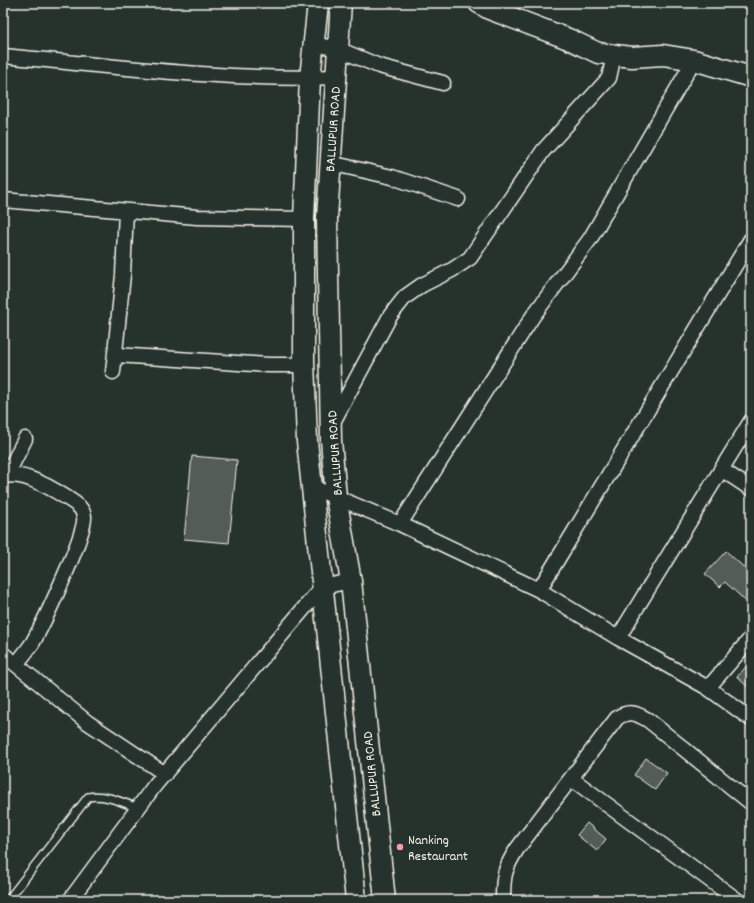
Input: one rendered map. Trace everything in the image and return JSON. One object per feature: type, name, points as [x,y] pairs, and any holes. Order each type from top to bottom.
[{"type":"main road","name":"BALLUPUR ROAD","points":[[318,3],[310,78],[304,219],[304,362],[306,440],[356,900]]},
{"type":"main road","name":"BALLUPUR ROAD","points":[[341,3],[327,218],[330,426],[336,497],[351,581],[385,900]]},
{"type":"main road","points":[[479,3],[489,9],[570,40],[598,53],[632,57],[663,55],[694,60],[751,77]]},
{"type":"street","points":[[314,44],[338,49],[379,66],[443,83]]},
{"type":"street","points":[[330,426],[390,316],[405,297],[422,285],[452,270],[470,258],[543,151],[609,78],[614,55]]},
{"type":"street","points":[[3,56],[155,71],[238,76],[336,78]]},
{"type":"street","points":[[400,524],[533,316],[590,239],[694,60]]},
{"type":"street","points":[[330,163],[392,177],[458,199]]},
{"type":"street","points":[[3,200],[197,217],[304,219]]},
{"type":"street","points":[[114,372],[123,275],[126,211]]},
{"type":"street","points":[[539,590],[751,239]]},
{"type":"street","points":[[116,355],[269,365],[293,365],[304,362]]},
{"type":"street","points":[[618,638],[751,421]]},
{"type":"street","points":[[16,664],[33,642],[69,566],[83,525],[84,516],[80,508],[66,497],[33,480],[20,476],[5,476],[25,439]]},
{"type":"street","points":[[721,469],[751,489]]},
{"type":"street","points":[[312,487],[400,524],[539,590],[618,638],[708,688],[751,719]]},
{"type":"street","points":[[70,900],[165,774],[322,587],[351,581]]},
{"type":"street","points":[[708,688],[751,638]]},
{"type":"street","points":[[3,654],[88,722],[165,774]]},
{"type":"street","points":[[503,900],[503,883],[506,866],[528,833],[572,779],[617,718],[623,713],[632,712],[648,720],[751,802]]},
{"type":"street","points":[[572,779],[737,900]]},
{"type":"lane","points":[[8,900],[88,797],[98,795],[109,797],[138,808]]},
{"type":"building","points":[[192,456],[237,460],[229,543],[184,539]]},
{"type":"building","points":[[726,551],[751,574],[751,606],[725,582],[720,587],[705,574]]},
{"type":"building","points":[[751,661],[751,690],[737,677]]},
{"type":"building","points":[[646,758],[667,773],[655,790],[634,775]]},
{"type":"building","points":[[587,823],[606,839],[597,851],[577,835]]},
{"type":"place","name":"Nanking Restaurant","points":[[400,847]]}]
